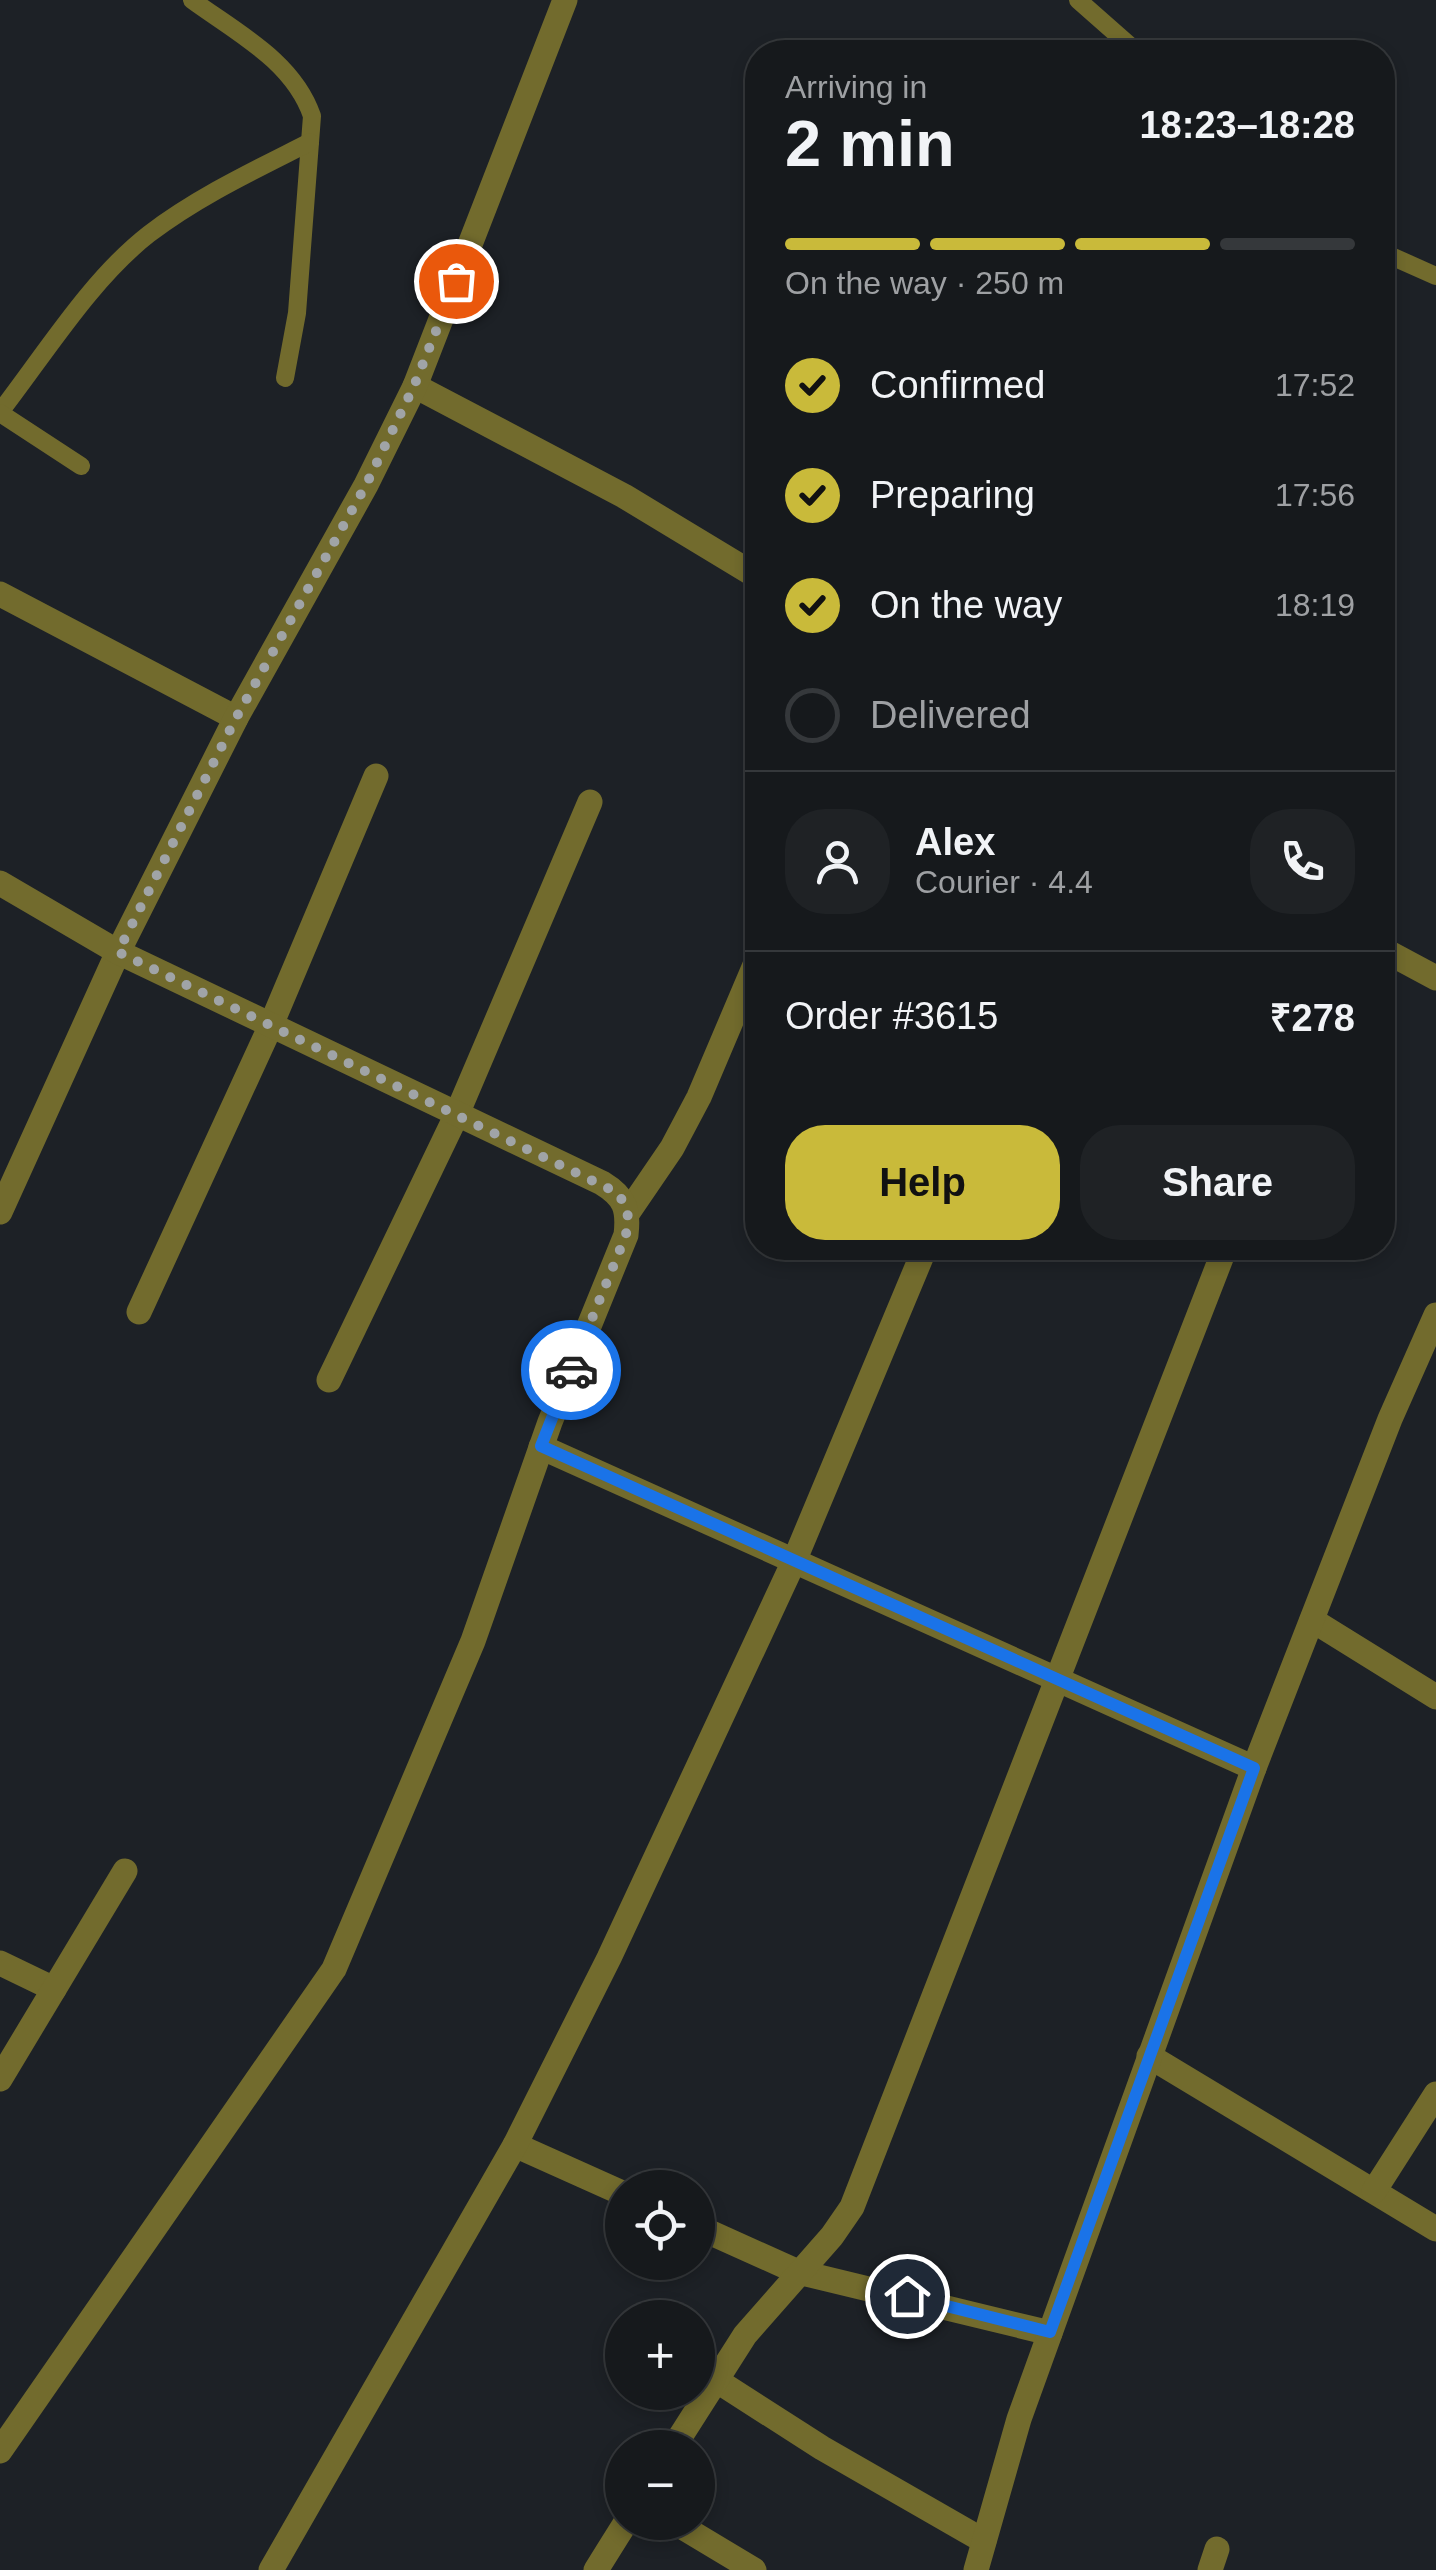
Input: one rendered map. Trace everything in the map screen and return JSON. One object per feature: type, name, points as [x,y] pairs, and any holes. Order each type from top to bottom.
[{"type":"street","points":[[3,1195],[118,952],[236,718],[366,485],[414,386],[565,0]]},
{"type":"street","points":[[414,386],[624,496],[745,569]]},
{"type":"street","points":[[0,594],[236,718]]},
{"type":"street","points":[[138,1312],[271,1025],[376,776]]},
{"type":"street","points":[[329,1380],[457,1114],[590,802]]},
{"type":"street","points":[[0,884],[118,952],[602,1183],[618,1193],[628,1211]]},
{"type":"street","points":[[1395,956],[1436,978]]},
{"type":"street","points":[[0,2451],[334,1970],[473,1640],[541,1446],[626,1235],[628,1211],[672,1148],[699,1097],[745,989]]},
{"type":"street","points":[[272,2570],[515,2145],[617,1941],[795,1559],[920,1260]]},
{"type":"street","points":[[685,2430],[744,2335],[832,2236],[852,2207],[1220,1260]]},
{"type":"street","points":[[976,2570],[1019,2418],[1254,1768],[1390,1419],[1436,1315]]},
{"type":"street","points":[[541,1446],[1254,1768]]},
{"type":"street","points":[[1312,1620],[1436,1697]]},
{"type":"street","points":[[0,2079],[125,1871]]},
{"type":"street","points":[[0,1962],[54,1989]]},
{"type":"street","points":[[1149,2056],[1436,2229]]},
{"type":"street","points":[[1374,2191],[1436,2094]]},
{"type":"street","points":[[515,2145],[605,2186]]},
{"type":"street","points":[[715,2235],[798,2272],[1050,2332]]},
{"type":"street","points":[[716,2380],[822,2448],[984,2541]]},
{"type":"street","points":[[596,2570],[615,2540]]},
{"type":"street","points":[[704,2540],[754,2570]]},
{"type":"lane","points":[[192,0],[284,68],[304,92],[312,116],[297,312],[285,378]]},
{"type":"lane","points":[[1078,0],[1123,40]]},
{"type":"lane","points":[[81,466],[0,412],[102,280],[147,236],[212,192],[310,142]]},
{"type":"lane","points":[[1395,258],[1436,276]]},
{"type":"way so far","points":[[456,281],[414,386],[366,485],[236,718],[118,952],[618,1193],[628,1211],[626,1235],[571,1370]]},
{"type":"route","points":[[571,1370],[541,1446],[1254,1768],[1050,2332],[907,2296]]}]
